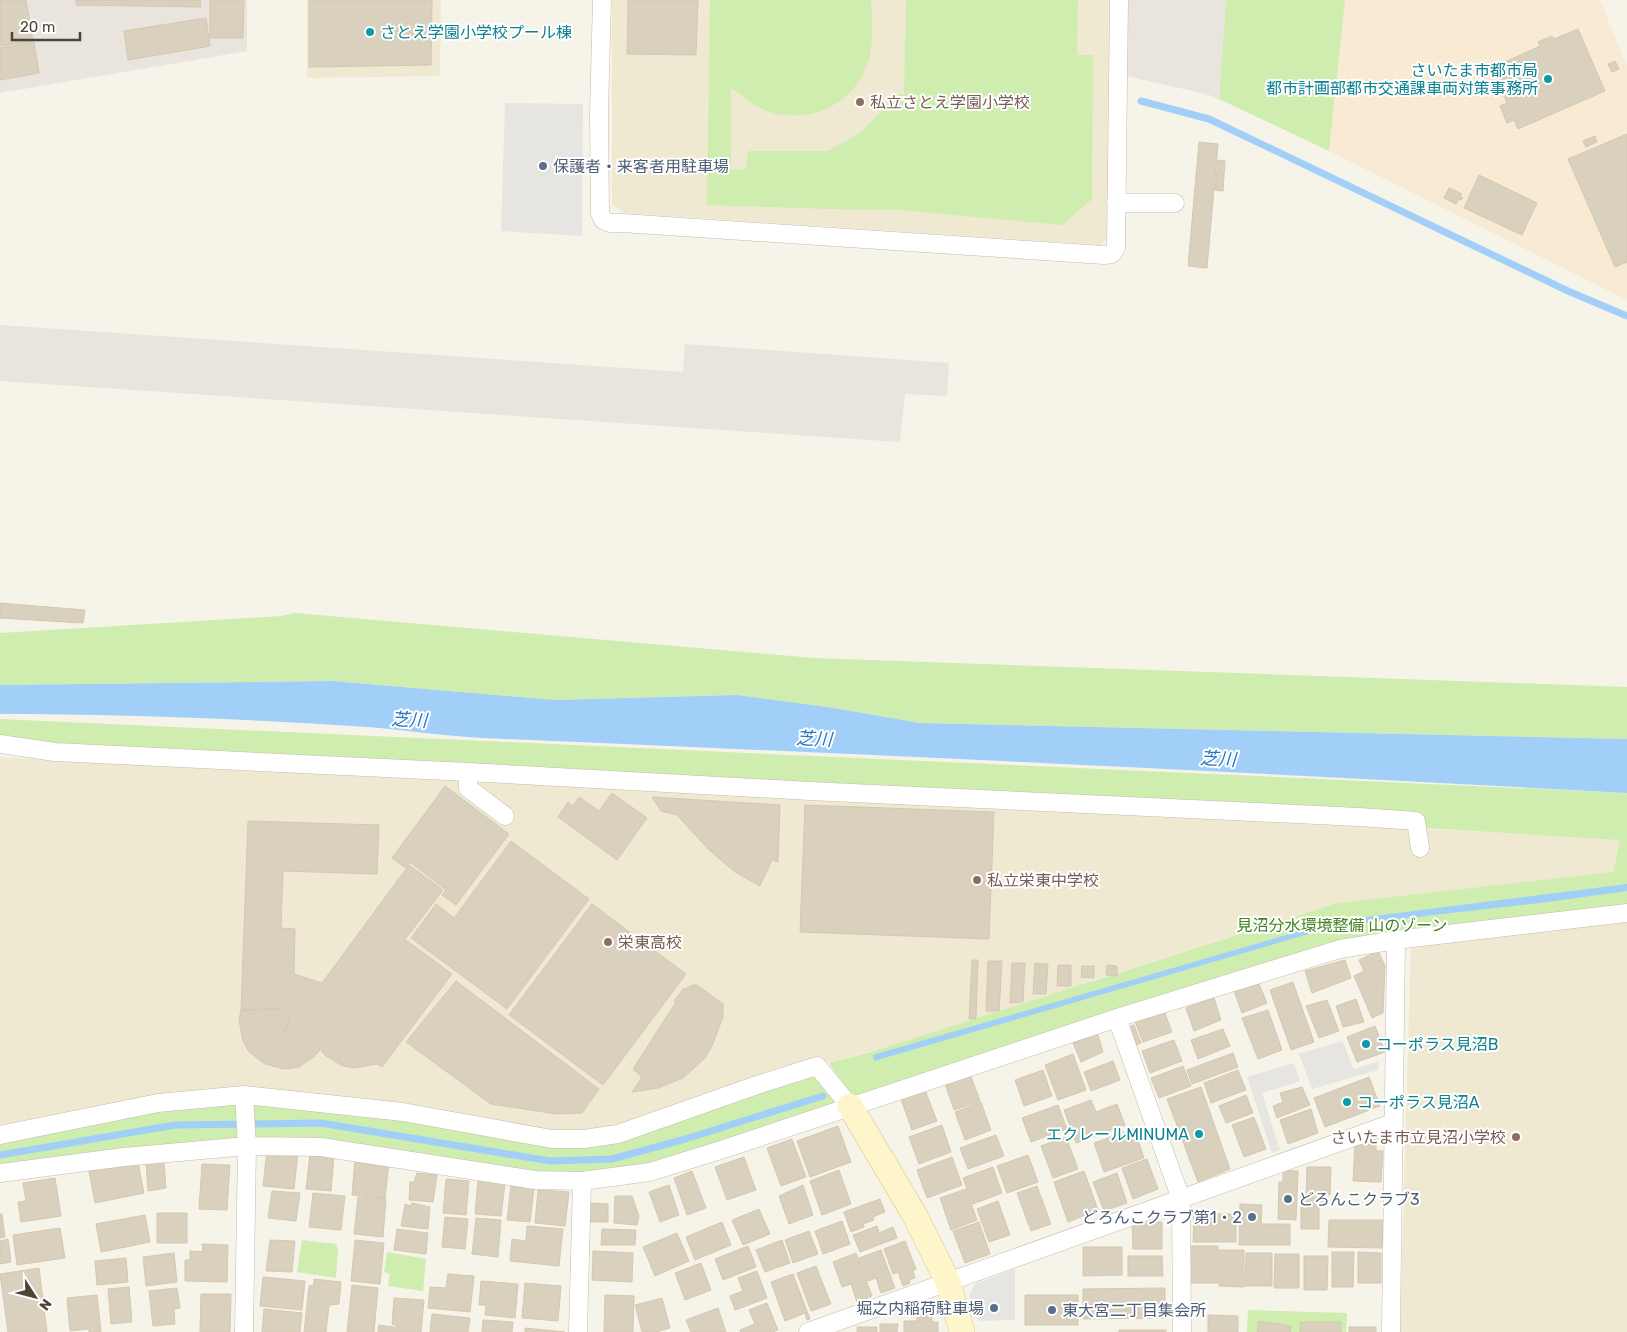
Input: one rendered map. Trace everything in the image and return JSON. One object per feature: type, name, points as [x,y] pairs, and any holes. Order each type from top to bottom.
[{"type":"street","points":[[602,0],[599,113],[600,213],[603,220],[610,222],[1111,255],[1116,246],[1119,0]]},
{"type":"street","points":[[1116,203],[1175,203]]},
{"type":"street","points":[[0,744],[55,752],[1416,821],[1420,848]]},
{"type":"street","points":[[468,772],[468,788],[505,816]]},
{"type":"street","points":[[0,1173],[124,1157],[247,1138],[321,1147],[515,1178],[560,1182],[650,1172],[1117,1018],[1320,955],[1396,940],[1627,912]]},
{"type":"street","points":[[1391,1332],[1396,940]]},
{"type":"street","points":[[1117,1018],[1181,1199],[1182,1332]]},
{"type":"street","points":[[0,1135],[158,1103],[244,1095],[403,1112],[552,1139],[584,1138],[618,1134],[817,1066],[850,1106],[914,1214],[948,1282],[962,1332]]},
{"type":"street","points":[[244,1095],[247,1138],[244,1332]]},
{"type":"street","points":[[808,1332],[1393,1123]]},
{"type":"street","points":[[578,1332],[582,1181]]},
{"type":"shaded area","points":[[0,0],[247,0],[247,51],[0,93]]},
{"type":"shaded area","name":"さとえ学園小学校プール棟","points":[[307,0],[441,0],[440,76],[307,78]]},
{"type":"shaded area","name":"私立さとえ学園小学校","points":[[612,0],[1109,0],[1108,237],[1100,245],[624,213],[612,204]]},
{"type":"shaded area","points":[[1124,0],[1226,0],[1219,99],[1206,94],[1122,75]]},
{"type":"shaded area","points":[[1345,0],[1600,0],[1627,66],[1627,300],[1329,151]]},
{"type":"shaded area","name":"保護者・来客者用駐車場","points":[[505,103],[583,104],[582,236],[501,231]]},
{"type":"shaded area","points":[[0,325],[683,372],[685,344],[949,363],[947,396],[905,394],[900,442],[0,381]]},
{"type":"shaded area","name":"栄東高校","points":[[0,757],[1620,839],[1613,872],[1337,903],[1094,980],[1055,1001],[817,1066],[618,1134],[0,1133]]},
{"type":"shaded area","name":"さいたま市立見沼小学校","points":[[1627,918],[1627,1332],[1400,1332],[1411,942]]},
{"type":"shaded area","points":[[1342,1041],[1354,1069],[1379,1061],[1378,1070],[1312,1089],[1299,1054]]},
{"type":"shaded area","points":[[1294,1063],[1300,1081],[1262,1093],[1280,1150],[1272,1153],[1247,1077]]},
{"type":"shaded area","name":"堀之内稲荷駐車場","points":[[1015,1269],[1015,1320],[979,1321],[969,1295],[975,1284]]},
{"type":"green space","name":"私立さとえ学園小学校","points":[[710,0],[871,0],[872,44],[863,74],[843,98],[830,107],[815,113],[783,115],[762,109],[731,88],[731,170],[746,169],[748,151],[828,151],[861,132],[881,112],[893,95],[904,94],[906,0],[1078,0],[1077,55],[1093,55],[1092,199],[1062,225],[902,210],[707,205]]},
{"type":"green space","points":[[1226,0],[1345,0],[1329,151],[1219,99]]},
{"type":"green space","points":[[295,613],[814,658],[1627,687],[1627,739],[920,723],[834,708],[737,695],[555,700],[333,681],[0,685],[0,633],[281,616]]},
{"type":"green space","name":"見沼分水環境整備 山のゾーン","points":[[0,719],[1627,793],[1627,913],[1396,940],[858,1096],[848,1091],[829,1063],[871,1052],[1337,903],[1613,872],[1620,840],[39,744],[0,735]]},
{"type":"green space","points":[[817,1066],[850,1106],[727,1148],[582,1181],[321,1147],[0,1173],[0,1135],[244,1095],[584,1139]]},
{"type":"green space","points":[[302,1240],[336,1244],[338,1249],[336,1278],[297,1272]]},
{"type":"green space","points":[[387,1252],[426,1259],[423,1291],[388,1286],[390,1274],[384,1272]]},
{"type":"green space","points":[[1248,1310],[1347,1313],[1346,1332],[1247,1332]]},
{"type":"water","name":"芝川","points":[[333,681],[555,700],[737,695],[834,708],[920,723],[1627,739],[1627,793],[768,750],[482,738],[368,727],[276,722],[138,716],[0,714],[0,685]]},
{"type":"water","points":[[1627,884],[1627,891],[1540,903],[1336,926],[874,1061],[873,1055],[1335,921]]},
{"type":"building","points":[[0,0],[26,0],[33,41],[0,46]]},
{"type":"building","points":[[76,0],[200,0],[201,7],[76,5]]},
{"type":"building","points":[[210,0],[244,0],[243,38],[210,38]]},
{"type":"building","name":"さとえ学園小学校プール棟","points":[[309,0],[432,0],[431,65],[309,67]]},
{"type":"building","points":[[628,0],[698,0],[696,55],[627,54]]},
{"type":"building","points":[[206,18],[210,46],[128,60],[124,31]]},
{"type":"building","name":"さいたま市都市局 都市計画部都市交通課車両対策事務所","points":[[1578,29],[1605,91],[1518,129],[1514,120],[1507,123],[1500,106],[1507,103],[1492,68],[1540,46],[1538,42],[1552,36],[1554,39]]},
{"type":"building","points":[[34,42],[39,73],[0,80],[0,48]]},
{"type":"building","points":[[1615,61],[1619,69],[1612,72],[1608,64]]},
{"type":"building","points":[[1627,134],[1627,262],[1615,267],[1568,159]]},
{"type":"building","points":[[1595,136],[1597,142],[1586,147],[1583,141]]},
{"type":"building","points":[[1199,142],[1218,144],[1207,268],[1188,266]]},
{"type":"building","points":[[1218,160],[1225,161],[1223,191],[1215,190]]},
{"type":"building","points":[[1479,175],[1537,203],[1522,235],[1464,208]]},
{"type":"building","points":[[1449,188],[1462,194],[1460,196],[1463,198],[1459,199],[1456,204],[1444,198]]},
{"type":"building","points":[[0,603],[85,610],[83,623],[0,618]]},
{"type":"building","points":[[445,786],[509,834],[456,905],[442,895],[446,890],[410,862],[406,868],[392,858]]},
{"type":"building","points":[[612,793],[647,818],[617,860],[558,817],[568,802],[573,806],[579,797],[599,811]]},
{"type":"building","points":[[652,797],[780,805],[778,862],[772,860],[760,886],[735,872],[709,850],[677,815],[661,811]]},
{"type":"building","points":[[805,805],[994,812],[989,939],[800,932]]},
{"type":"building","points":[[248,821],[379,825],[377,874],[283,871],[281,928],[295,929],[294,974],[322,983],[409,865],[443,890],[316,1055],[284,1033],[290,1020],[279,1009],[241,1010]]},
{"type":"building","points":[[511,841],[589,899],[507,1009],[411,938],[436,904],[454,918]]},
{"type":"building","points":[[592,904],[686,974],[603,1085],[509,1015]]},
{"type":"building","points":[[406,940],[452,974],[382,1067],[377,1064],[354,1068],[343,1066],[326,1056],[321,1051]]},
{"type":"building","points":[[1378,951],[1385,966],[1383,1013],[1372,1018],[1354,976],[1364,971],[1359,960]]},
{"type":"building","points":[[972,960],[978,960],[976,1019],[969,1019]]},
{"type":"building","points":[[1345,960],[1351,978],[1312,993],[1305,971]]},
{"type":"building","points":[[988,961],[1002,961],[999,1011],[986,1011]]},
{"type":"building","points":[[1012,963],[1025,963],[1023,1002],[1010,1003]]},
{"type":"building","points":[[1035,963],[1048,964],[1046,994],[1033,994]]},
{"type":"building","points":[[1058,965],[1071,965],[1071,986],[1057,986]]},
{"type":"building","points":[[1107,965],[1117,966],[1117,976],[1106,975]]},
{"type":"building","points":[[1082,966],[1094,966],[1094,978],[1081,977]]},
{"type":"building","points":[[456,981],[599,1089],[582,1113],[557,1114],[491,1104],[406,1042]]},
{"type":"building","points":[[1293,982],[1314,1042],[1291,1050],[1270,990]]},
{"type":"building","points":[[1259,984],[1267,1003],[1242,1013],[1234,991]]},
{"type":"building","points":[[697,985],[723,1004],[723,1017],[712,1046],[705,1058],[683,1078],[658,1088],[632,1092],[642,1077],[633,1069],[676,1002],[674,1001],[684,988]]},
{"type":"building","points":[[1214,998],[1221,1020],[1194,1031],[1186,1008]]},
{"type":"building","points":[[1356,999],[1364,1022],[1343,1027],[1336,1006]]},
{"type":"building","points":[[1327,1000],[1339,1031],[1319,1038],[1306,1006]]},
{"type":"building","points":[[1163,1008],[1172,1032],[1143,1042],[1134,1019]]},
{"type":"building","points":[[279,1009],[290,1021],[283,1034],[315,1056],[299,1067],[284,1069],[265,1064],[249,1052],[243,1041],[239,1020],[241,1010]]},
{"type":"building","points":[[1268,1010],[1282,1050],[1258,1059],[1242,1018]]},
{"type":"building","points":[[1134,1025],[1141,1043],[1136,1045],[1129,1027]]},
{"type":"building","name":"コーポラス見沼B","points":[[1375,1026],[1385,1052],[1357,1062],[1347,1037]]},
{"type":"building","points":[[1223,1029],[1230,1046],[1198,1059],[1191,1040]]},
{"type":"building","points":[[1098,1035],[1103,1052],[1081,1062],[1073,1043]]},
{"type":"building","points":[[1174,1040],[1182,1061],[1150,1073],[1142,1051]]},
{"type":"building","points":[[1233,1053],[1238,1067],[1192,1084],[1187,1070]]},
{"type":"building","points":[[1073,1054],[1086,1090],[1058,1100],[1045,1065]]},
{"type":"building","points":[[1113,1061],[1120,1080],[1091,1091],[1084,1072]]},
{"type":"building","points":[[1183,1066],[1191,1086],[1159,1098],[1151,1078]]},
{"type":"building","points":[[1043,1070],[1052,1096],[1024,1106],[1015,1080]]},
{"type":"building","points":[[1238,1070],[1246,1090],[1211,1103],[1204,1083]]},
{"type":"building","points":[[969,1071],[980,1101],[954,1110],[944,1081]]},
{"type":"building","name":"コーポラス見沼A","points":[[1369,1077],[1380,1106],[1325,1127],[1314,1098]]},
{"type":"building","name":"エクレールMINUMA","points":[[1201,1087],[1230,1169],[1198,1182],[1167,1099]]},
{"type":"building","points":[[1302,1087],[1310,1105],[1277,1118],[1273,1106],[1283,1102],[1280,1093]]},
{"type":"building","points":[[925,1090],[937,1121],[912,1130],[901,1099]]},
{"type":"building","points":[[1246,1095],[1253,1113],[1226,1123],[1219,1106]]},
{"type":"building","points":[[1091,1100],[1096,1112],[1117,1104],[1125,1125],[1076,1143],[1064,1110]]},
{"type":"building","points":[[981,1102],[991,1130],[965,1140],[955,1112]]},
{"type":"building","points":[[1058,1105],[1067,1129],[1031,1142],[1022,1118]]},
{"type":"building","points":[[1311,1109],[1318,1133],[1288,1144],[1280,1120]]},
{"type":"building","points":[[1254,1117],[1266,1149],[1244,1157],[1232,1125]]},
{"type":"building","points":[[942,1125],[951,1152],[919,1164],[909,1137]]},
{"type":"building","points":[[838,1126],[851,1162],[810,1177],[797,1141]]},
{"type":"building","points":[[1134,1129],[1144,1158],[1104,1172],[1094,1143]]},
{"type":"building","points":[[996,1135],[1004,1156],[968,1169],[960,1148]]},
{"type":"building","points":[[1066,1137],[1078,1169],[1053,1178],[1041,1146]]},
{"type":"building","points":[[792,1139],[806,1177],[781,1186],[767,1148]]},
{"type":"building","points":[[1355,1144],[1376,1145],[1376,1151],[1383,1151],[1381,1182],[1353,1181]]},
{"type":"building","points":[[267,1150],[298,1153],[294,1189],[263,1186]]},
{"type":"building","points":[[310,1154],[334,1156],[331,1191],[306,1189]]},
{"type":"building","points":[[1028,1155],[1038,1182],[1007,1193],[997,1166]]},
{"type":"building","points":[[744,1157],[756,1190],[727,1200],[715,1167]]},
{"type":"building","points":[[952,1157],[962,1185],[927,1198],[917,1170]]},
{"type":"building","points":[[1147,1159],[1158,1189],[1133,1199],[1122,1168]]},
{"type":"building","points":[[355,1160],[389,1163],[385,1198],[352,1195]]},
{"type":"building","points":[[138,1162],[144,1193],[95,1203],[89,1171]]},
{"type":"building","points":[[146,1163],[164,1163],[166,1188],[148,1191]]},
{"type":"building","points":[[202,1164],[230,1165],[227,1210],[199,1209]]},
{"type":"building","points":[[993,1167],[1002,1193],[973,1204],[963,1178]]},
{"type":"building","points":[[1307,1167],[1331,1167],[1330,1195],[1325,1194],[1325,1205],[1319,1205],[1319,1229],[1301,1229],[1301,1196],[1306,1197]]},
{"type":"building","points":[[839,1170],[851,1204],[822,1215],[810,1181]]},
{"type":"building","points":[[1283,1170],[1298,1171],[1296,1220],[1278,1219],[1279,1182],[1283,1182]]},
{"type":"building","points":[[692,1171],[706,1208],[687,1215],[674,1178]]},
{"type":"building","points":[[1084,1171],[1098,1210],[1068,1222],[1054,1182]]},
{"type":"building","points":[[417,1173],[437,1175],[433,1202],[409,1200],[410,1182],[414,1182]]},
{"type":"building","points":[[1117,1173],[1127,1203],[1104,1211],[1093,1182]]},
{"type":"building","points":[[55,1178],[61,1216],[21,1222],[18,1202],[26,1201],[23,1183]]},
{"type":"building","points":[[446,1179],[469,1181],[466,1215],[443,1213]]},
{"type":"building","points":[[478,1181],[505,1183],[501,1216],[475,1214]]},
{"type":"building","points":[[669,1185],[679,1215],[660,1222],[649,1192]]},
{"type":"building","points":[[803,1185],[813,1215],[789,1224],[779,1196]]},
{"type":"building","points":[[511,1186],[534,1188],[530,1222],[507,1220]]},
{"type":"building","points":[[1037,1186],[1051,1224],[1031,1231],[1017,1193]]},
{"type":"building","points":[[966,1189],[977,1220],[951,1230],[940,1198]]},
{"type":"building","points":[[538,1190],[569,1192],[565,1226],[535,1223]]},
{"type":"building","points":[[272,1191],[300,1193],[296,1221],[268,1218]]},
{"type":"building","points":[[313,1193],[345,1196],[341,1230],[309,1227]]},
{"type":"building","points":[[615,1196],[632,1196],[639,1216],[637,1225],[614,1223]]},
{"type":"building","points":[[358,1197],[386,1199],[383,1237],[354,1234]]},
{"type":"building","points":[[880,1199],[885,1212],[873,1217],[874,1220],[863,1224],[864,1227],[851,1232],[844,1212]]},
{"type":"building","points":[[998,1201],[1010,1235],[989,1242],[977,1209]]},
{"type":"building","points":[[412,1203],[430,1207],[428,1229],[401,1226],[405,1204],[411,1206]]},
{"type":"building","points":[[589,1203],[608,1204],[608,1222],[588,1222]]},
{"type":"building","points":[[1240,1204],[1262,1205],[1261,1224],[1290,1224],[1290,1245],[1239,1245]]},
{"type":"building","points":[[759,1209],[770,1234],[743,1245],[732,1220]]},
{"type":"building","points":[[157,1213],[187,1213],[187,1243],[157,1243]]},
{"type":"building","points":[[0,1214],[2,1214],[5,1237],[0,1238]]},
{"type":"building","points":[[1194,1214],[1236,1214],[1236,1242],[1193,1242]]},
{"type":"building","points":[[145,1215],[150,1242],[101,1252],[96,1224]]},
{"type":"building","points":[[445,1217],[468,1219],[465,1249],[442,1247]]},
{"type":"building","points":[[476,1218],[501,1220],[498,1257],[472,1254]]},
{"type":"building","points":[[1329,1220],[1383,1220],[1382,1248],[1328,1247]]},
{"type":"building","points":[[842,1221],[850,1244],[823,1254],[815,1231]]},
{"type":"building","points":[[722,1222],[731,1245],[695,1260],[686,1237]]},
{"type":"building","points":[[979,1222],[990,1254],[965,1263],[953,1231]]},
{"type":"building","points":[[1132,1222],[1162,1222],[1162,1249],[1133,1249]]},
{"type":"building","points":[[527,1226],[563,1229],[559,1266],[510,1261],[512,1239],[526,1241]]},
{"type":"building","points":[[877,1226],[879,1233],[893,1227],[897,1238],[860,1252],[853,1235]]},
{"type":"building","points":[[60,1228],[65,1258],[17,1265],[13,1235]]},
{"type":"building","points":[[397,1229],[428,1233],[426,1254],[394,1250]]},
{"type":"building","points":[[602,1229],[636,1230],[635,1245],[601,1245]]},
{"type":"building","points":[[809,1231],[818,1254],[793,1263],[785,1240]]},
{"type":"building","points":[[677,1233],[689,1261],[655,1276],[643,1247]]},
{"type":"building","points":[[8,1239],[11,1262],[0,1264],[0,1241]]},
{"type":"building","points":[[270,1240],[295,1241],[292,1272],[266,1271]]},
{"type":"building","points":[[355,1240],[384,1243],[380,1284],[351,1281]]},
{"type":"building","points":[[782,1240],[790,1263],[765,1272],[756,1250]]},
{"type":"building","points":[[905,1241],[916,1269],[913,1271],[915,1278],[909,1280],[910,1283],[903,1286],[898,1272],[893,1274],[884,1249]]},
{"type":"building","points":[[202,1244],[228,1245],[227,1282],[185,1281],[185,1260],[190,1260],[190,1251],[203,1252]]},
{"type":"building","points":[[748,1246],[756,1267],[723,1280],[715,1259]]},
{"type":"building","points":[[1190,1246],[1218,1246],[1218,1283],[1190,1283]]},
{"type":"building","points":[[1083,1247],[1122,1247],[1122,1275],[1083,1276]]},
{"type":"building","points":[[881,1250],[895,1288],[881,1293],[876,1278],[868,1281],[859,1258]]},
{"type":"building","points":[[1219,1250],[1244,1250],[1244,1287],[1219,1286]]},
{"type":"building","points":[[593,1251],[633,1253],[632,1282],[592,1280]]},
{"type":"building","points":[[1332,1252],[1354,1252],[1353,1287],[1332,1287]]},
{"type":"building","points":[[1358,1252],[1381,1253],[1381,1283],[1358,1283]]},
{"type":"building","points":[[174,1253],[177,1282],[146,1286],[143,1257]]},
{"type":"building","points":[[856,1253],[872,1296],[857,1302],[851,1284],[842,1287],[833,1262]]},
{"type":"building","points":[[1246,1253],[1272,1253],[1272,1286],[1245,1286]]},
{"type":"building","points":[[1275,1254],[1299,1254],[1299,1288],[1274,1288]]},
{"type":"building","points":[[1128,1256],[1162,1256],[1163,1276],[1128,1276]]},
{"type":"building","points":[[1304,1256],[1328,1256],[1327,1290],[1304,1290]]},
{"type":"building","points":[[126,1258],[128,1282],[97,1285],[95,1261]]},
{"type":"building","points":[[701,1263],[711,1290],[685,1300],[675,1273]]},
{"type":"building","points":[[816,1266],[831,1304],[811,1311],[797,1273]]},
{"type":"building","points":[[39,1268],[47,1332],[8,1332],[0,1274]]},
{"type":"building","points":[[757,1271],[767,1298],[735,1310],[730,1296],[743,1291],[738,1278]]},
{"type":"building","points":[[448,1274],[474,1276],[470,1312],[428,1308],[430,1287],[446,1288]]},
{"type":"building","points":[[793,1274],[810,1319],[807,1320],[805,1313],[785,1321],[771,1282]]},
{"type":"building","points":[[263,1277],[305,1281],[302,1310],[260,1306]]},
{"type":"building","points":[[314,1279],[341,1282],[339,1304],[329,1305],[326,1332],[304,1332],[309,1286],[314,1285]]},
{"type":"building","points":[[481,1281],[518,1284],[515,1318],[485,1315],[486,1305],[479,1305]]},
{"type":"building","points":[[525,1283],[561,1286],[558,1321],[522,1318]]},
{"type":"building","points":[[352,1285],[378,1288],[374,1332],[347,1332]]},
{"type":"building","points":[[129,1287],[132,1322],[111,1324],[108,1289]]},
{"type":"building","points":[[177,1288],[180,1308],[174,1309],[175,1324],[153,1326],[149,1291]]},
{"type":"building","points":[[1165,1288],[1165,1318],[1083,1319],[1083,1289]]},
{"type":"building","points":[[201,1294],[231,1294],[230,1332],[200,1332]]},
{"type":"building","points":[[97,1295],[101,1332],[89,1332],[89,1329],[70,1331],[67,1298]]},
{"type":"building","points":[[605,1295],[634,1296],[633,1332],[604,1332]]},
{"type":"building","points":[[1025,1295],[1078,1295],[1078,1325],[1025,1325]]},
{"type":"building","points":[[394,1298],[424,1300],[421,1332],[395,1332],[396,1325],[392,1324]]},
{"type":"building","points":[[662,1298],[670,1328],[656,1332],[642,1332],[635,1305]]},
{"type":"building","points":[[767,1303],[778,1330],[772,1332],[741,1332],[740,1330],[755,1324],[749,1310]]},
{"type":"building","points":[[718,1308],[726,1332],[691,1332],[686,1320]]},
{"type":"building","points":[[917,1308],[932,1308],[932,1322],[938,1322],[938,1332],[904,1332],[904,1321],[917,1321]]},
{"type":"building","points":[[264,1309],[302,1313],[300,1332],[262,1332]]},
{"type":"building","points":[[432,1314],[470,1318],[468,1332],[430,1332]]},
{"type":"building","points":[[1208,1315],[1238,1316],[1238,1332],[1208,1332]]},
{"type":"building","points":[[483,1320],[513,1322],[512,1332],[482,1332]]},
{"type":"building","points":[[1259,1321],[1291,1326],[1290,1332],[1257,1332]]},
{"type":"building","points":[[1300,1322],[1341,1322],[1341,1332],[1300,1332]]},
{"type":"building","points":[[880,1324],[898,1324],[897,1332],[880,1332]]},
{"type":"building","points":[[379,1325],[394,1327],[394,1332],[378,1332]]},
{"type":"building","points":[[857,1327],[877,1327],[877,1332],[857,1332]]},
{"type":"building","points":[[1349,1327],[1376,1327],[1376,1332],[1349,1332]]},
{"type":"building","points":[[525,1328],[565,1332],[525,1332]]},
{"type":"building","points":[[1119,1330],[1166,1330],[1166,1332],[1119,1332]]},
{"type":"waterway","points":[[1141,101],[1209,119],[1568,291],[1627,316]]},
{"type":"waterway","points":[[0,1155],[175,1125],[321,1123],[550,1161],[612,1159],[682,1140],[823,1096]]},
{"type":"place","name":"さとえ学園小学校プール棟","points":[[370,32]]},
{"type":"place","name":"さいたま市都市局 都市計画部都市交通課車両対策事務所","points":[[1548,79]]},
{"type":"place","name":"私立さとえ学園小学校","points":[[860,102]]},
{"type":"place","name":"保護者・来客者用駐車場","points":[[543,166]]},
{"type":"place","name":"私立栄東中学校","points":[[977,880]]},
{"type":"place","name":"栄東高校","points":[[608,942]]},
{"type":"place","name":"コーポラス見沼B","points":[[1366,1044]]},
{"type":"place","name":"コーポラス見沼A","points":[[1347,1102]]},
{"type":"place","name":"エクレールMINUMA","points":[[1199,1134]]},
{"type":"place","name":"さいたま市立見沼小学校","points":[[1516,1137]]},
{"type":"place","name":"どろんこクラブ3","points":[[1288,1199]]},
{"type":"place","name":"どろんこクラブ第1・2","points":[[1252,1217]]},
{"type":"place","name":"堀之内稲荷駐車場","points":[[994,1308]]},
{"type":"place","name":"東大宮二丁目集会所","points":[[1052,1310]]}]
